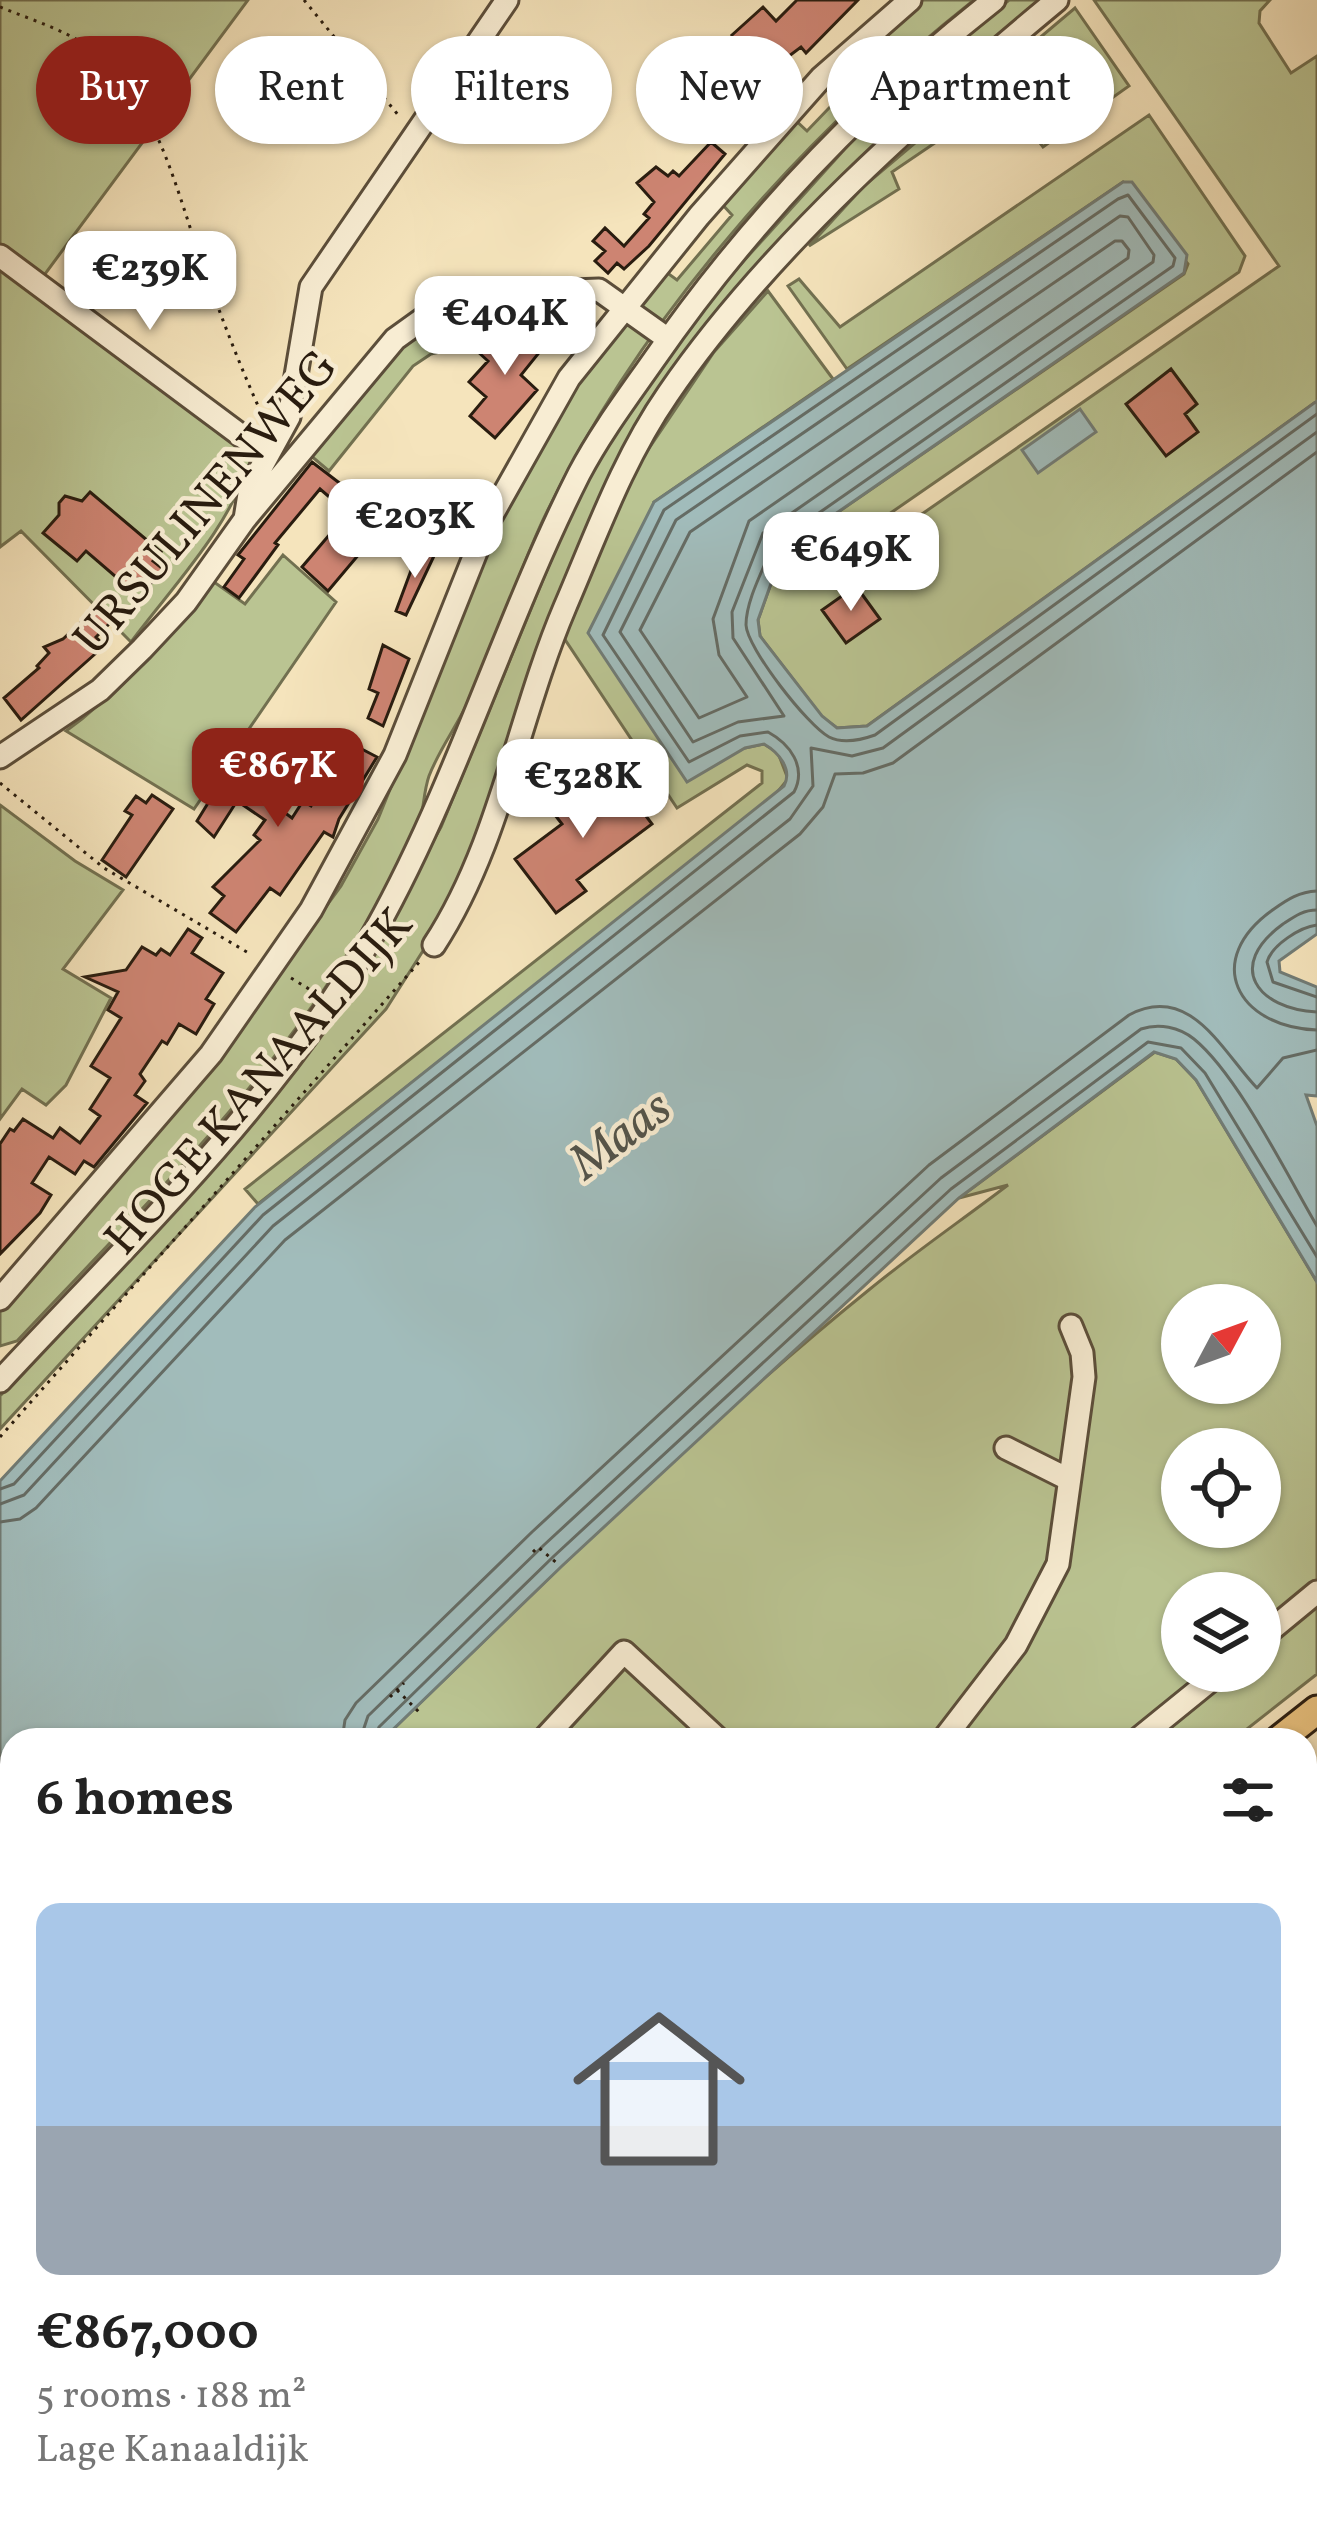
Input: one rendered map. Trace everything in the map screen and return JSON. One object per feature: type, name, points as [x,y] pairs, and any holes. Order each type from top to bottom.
[{"type":"street","points":[[483,36],[507,0]]},
{"type":"street","points":[[0,1299],[211,1054],[310,910],[395,755],[488,522],[569,378],[820,78],[910,0]]},
{"type":"street","points":[[3,1371],[233,1127],[330,1003],[402,881],[436,812],[578,477],[668,339],[781,197],[857,120],[994,0]]},
{"type":"street","name":"HOGE KANAALDIJK","points":[[434,945],[476,864],[559,620],[611,500],[667,395],[754,288],[854,183],[932,104],[1057,0]]},
{"type":"street","points":[[245,519],[250,488],[290,417],[310,286],[411,143]]},
{"type":"street","points":[[0,256],[271,449]]},
{"type":"street","name":"URSULINENWEG","points":[[0,757],[60,720],[128,663],[186,602],[245,519],[394,339],[427,316],[494,294],[599,290],[668,339]]},
{"type":"street","points":[[952,1728],[1016,1645],[1058,1564],[1084,1377],[1082,1353],[1071,1326]]},
{"type":"street","points":[[1006,1448],[1068,1479]]},
{"type":"street","points":[[1281,1622],[1317,1592]]},
{"type":"street","points":[[554,1728],[624,1652],[706,1728]]},
{"type":"street","points":[[1152,1728],[1196,1692]]},
{"type":"path","points":[[304,0],[411,130]]},
{"type":"path","points":[[0,7],[70,34],[103,57],[137,100],[173,182],[271,449]]},
{"type":"path","points":[[0,783],[121,879],[330,1003]]},
{"type":"path","name":"HOGE KANAALDIJK","points":[[0,1437],[434,945]]},
{"type":"path","points":[[546,1540],[535,1550],[559,1565]]},
{"type":"path","points":[[390,1697],[404,1683]]},
{"type":"path","points":[[397,1690],[421,1714]]},
{"type":"green space","points":[[0,0],[248,0],[221,36],[215,36],[215,45],[191,77],[191,36],[36,36],[36,144],[141,144],[42,278],[252,456],[242,482],[215,531],[131,642],[21,531],[0,547]]},
{"type":"green space","points":[[922,0],[974,0],[931,36],[880,36]]},
{"type":"green space","points":[[1009,0],[1041,0],[1000,36],[968,36]]},
{"type":"green space","points":[[1094,0],[1270,0],[1260,11],[1259,23],[1291,73],[1317,56],[1317,401],[867,726],[837,728],[822,717],[760,636],[758,620],[783,550],[1184,274],[1188,264],[1123,182],[847,369],[788,286],[799,279],[840,327],[1107,144],[1114,144],[1114,139],[1149,115],[1245,256],[1239,272],[866,530],[857,567],[877,572],[886,539],[1279,266]]},
{"type":"green space","points":[[1075,8],[1094,36],[1042,36]]},
{"type":"green space","points":[[1114,64],[1129,86],[1114,97]]},
{"type":"green space","points":[[827,110],[827,131],[729,236],[675,304],[581,446],[543,520],[467,704],[433,766],[414,839],[338,969],[209,1135],[17,1341],[0,1346],[0,1310],[225,1046],[341,886],[378,819],[500,517],[575,379],[662,269],[677,280],[732,215],[721,203],[772,144],[803,144],[803,127],[807,131]]},
{"type":"green space","points":[[849,144],[882,144],[647,427],[467,870],[440,924],[386,1009],[0,1429],[0,1396],[231,1145],[342,1003],[441,827],[583,483],[684,327]]},
{"type":"green space","points":[[914,144],[933,144],[892,172],[899,189],[809,246],[864,186]]},
{"type":"green space","points":[[768,291],[833,379],[654,502],[745,748],[764,744],[778,753],[788,779],[771,800],[258,1204],[245,1189],[762,783],[762,771],[747,765],[677,808],[562,635],[631,475],[714,352]]},
{"type":"green space","points":[[509,314],[480,343],[431,354],[413,366],[329,471],[310,455],[379,369],[410,340],[446,324]]},
{"type":"green space","points":[[283,555],[336,602],[194,809],[66,731],[125,679],[207,577],[245,604]]},
{"type":"green space","points":[[0,805],[123,890],[63,969],[111,998],[66,1085],[46,1105],[22,1089],[0,1119]]},
{"type":"green space","points":[[1155,1052],[1176,1059],[1196,1080],[1317,1282],[1317,1674],[1248,1728],[394,1728],[744,1396],[887,1276],[1008,1185],[959,1198]]},
{"type":"water","name":"Maas","points":[[1123,182],[1132,182],[1187,255],[1184,273],[783,550],[758,620],[760,636],[822,716],[837,728],[867,726],[1317,401],[1317,934],[1279,961],[1280,972],[1317,987],[1317,1096],[1306,1095],[1317,1126],[1317,1282],[1196,1080],[1176,1059],[1154,1052],[959,1198],[394,1728],[0,1728],[0,1481],[255,1207],[784,786],[783,762],[764,744],[745,748],[687,782],[588,633],[654,502]]},
{"type":"water","points":[[1080,409],[1096,432],[1038,473],[1022,450]]},
{"type":"building","points":[[797,0],[858,0],[806,53],[803,36],[732,35],[763,7],[776,21]]},
{"type":"building","points":[[709,144],[725,154],[649,246],[624,269],[617,263],[608,273],[595,261],[605,251],[593,241],[605,228],[624,246],[649,218],[644,214],[654,202],[637,183],[656,167],[668,176],[673,171],[679,176]]},
{"type":"building","points":[[510,323],[519,330],[529,329],[542,349],[521,375],[537,390],[495,438],[470,416],[486,397],[469,382],[488,361],[477,351],[487,340],[492,344]]},
{"type":"building","points":[[1171,369],[1197,404],[1185,414],[1198,432],[1166,456],[1126,404]]},
{"type":"building","points":[[312,462],[363,501],[358,507],[370,518],[360,531],[371,540],[328,591],[302,567],[348,513],[320,489],[275,543],[278,545],[239,598],[224,587],[244,559],[238,555]]},
{"type":"building","points":[[90,492],[161,552],[153,561],[163,569],[147,588],[138,579],[130,589],[86,551],[77,561],[43,533],[59,515],[59,503],[65,496],[82,501]]},
{"type":"building","points":[[419,549],[434,556],[406,615],[396,611]]},
{"type":"building","points":[[856,586],[880,619],[846,643],[822,610]]},
{"type":"building","points":[[96,608],[110,623],[96,637],[104,646],[21,720],[4,698],[39,668],[49,653],[44,647],[63,639]]},
{"type":"building","points":[[383,645],[409,659],[383,726],[368,718],[378,693],[369,689]]},
{"type":"building","points":[[354,745],[377,757],[333,837],[324,832],[280,895],[270,888],[236,932],[210,913],[224,896],[213,887],[260,840],[254,835],[265,820],[237,801],[214,837],[197,821],[213,795],[218,798],[232,774],[241,780],[257,753],[279,767],[261,795],[292,818],[303,801],[311,806],[343,747],[350,751]]},
{"type":"building","points":[[613,772],[652,824],[577,880],[586,891],[556,913],[515,859],[562,824],[555,815]]},
{"type":"building","points":[[152,795],[173,809],[126,877],[102,860],[132,815],[125,811],[136,796],[146,803]]},
{"type":"building","points":[[188,929],[202,938],[192,953],[223,973],[206,999],[214,1004],[196,1034],[179,1024],[167,1044],[162,1041],[140,1074],[145,1081],[135,1095],[147,1103],[94,1167],[84,1161],[75,1174],[49,1157],[32,1183],[51,1195],[0,1254],[0,1144],[10,1129],[14,1131],[23,1119],[53,1138],[60,1128],[80,1143],[100,1116],[90,1109],[110,1078],[91,1066],[121,1018],[108,1010],[118,992],[85,977],[126,970],[142,947],[156,955],[161,949],[170,955]]}]
